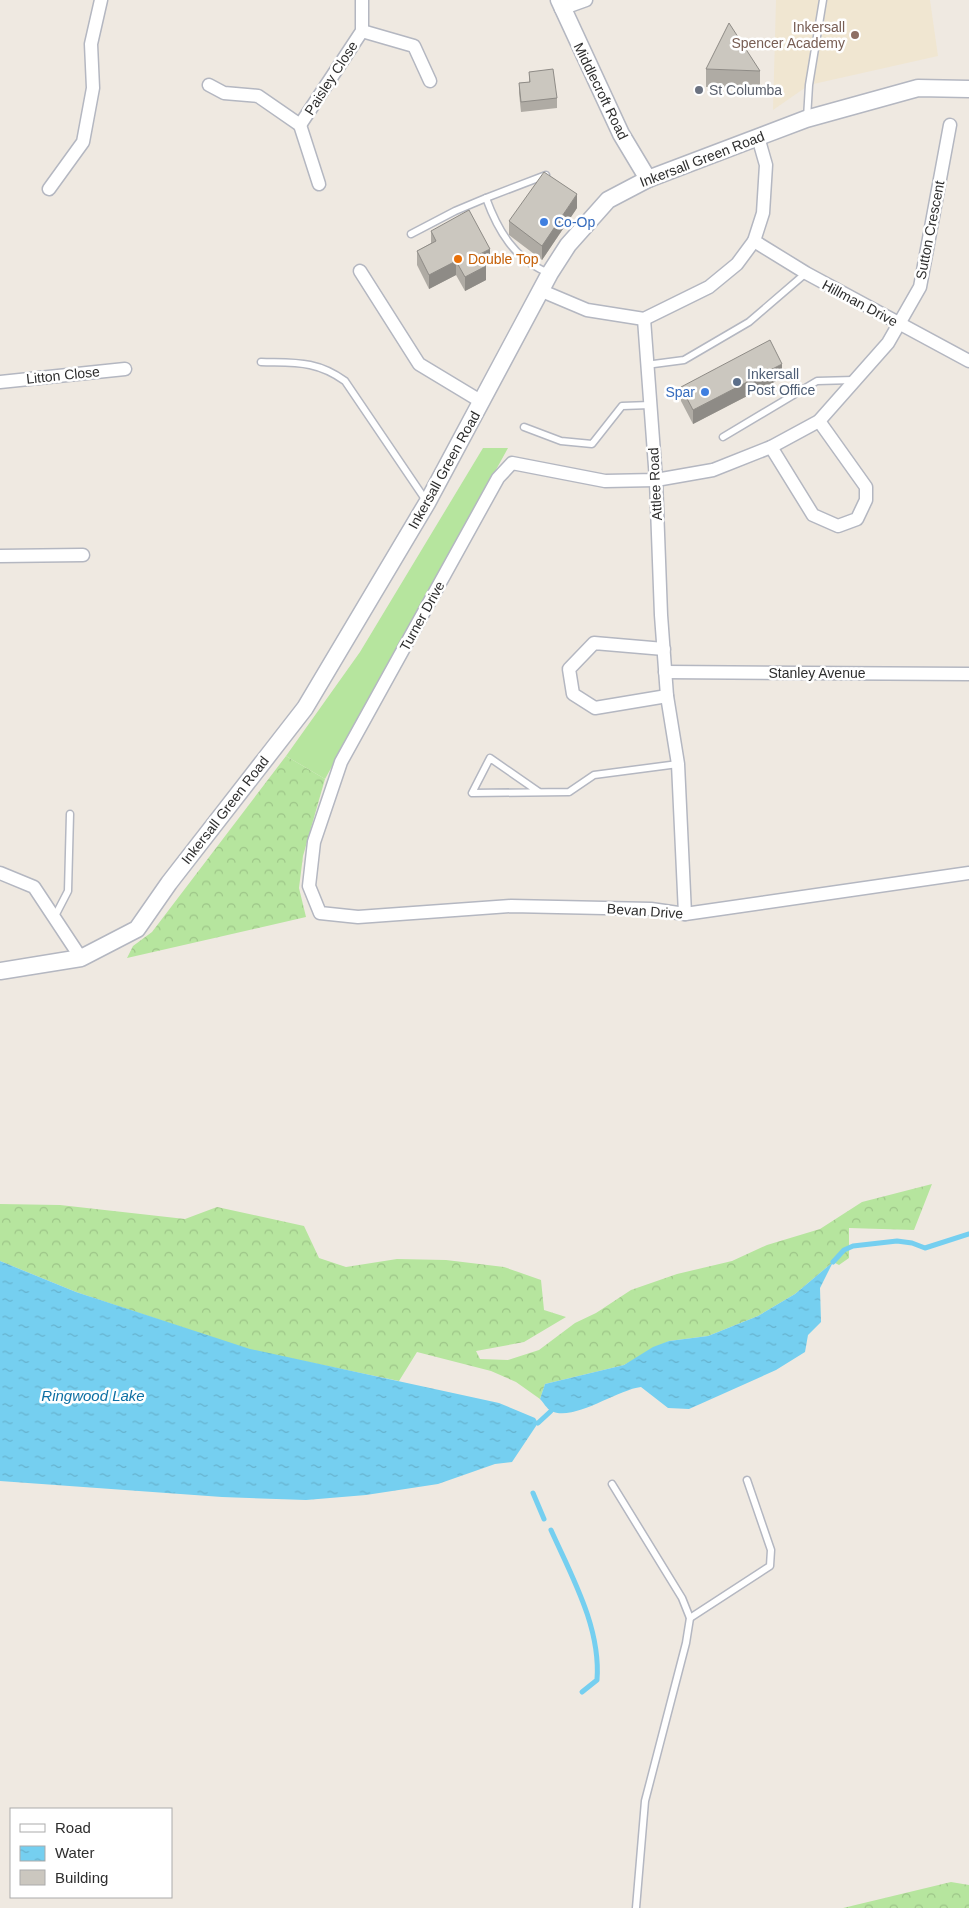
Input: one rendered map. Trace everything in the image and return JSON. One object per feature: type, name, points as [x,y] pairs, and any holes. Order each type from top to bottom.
[{"type":"street","points":[[49,189],[83,142],[93,88],[91,44],[101,0]]},
{"type":"street","name":"Paisley Close","points":[[300,125],[362,31],[362,0]]},
{"type":"street","points":[[560,5],[586,0]]},
{"type":"street","name":"Middlecroft Road","points":[[560,5],[621,134],[648,179]]},
{"type":"street","points":[[362,31],[414,46],[430,81]]},
{"type":"street","name":"Paisley Close","points":[[209,85],[224,93],[258,96],[300,125],[318,184]]},
{"type":"street","name":"Inkersall Green Road","points":[[0,971],[81,958],[137,929],[169,883],[305,708],[427,503],[550,273],[568,245],[608,200],[648,179],[806,119],[918,88],[969,89]]},
{"type":"street","name":"Sutton Crescent","points":[[656,480],[713,470],[771,447],[819,421],[888,343],[920,288],[950,125]]},
{"type":"street","points":[[542,291],[587,310],[644,319],[709,287],[737,264],[754,242],[763,213],[766,165],[758,137]]},
{"type":"street","name":"Hillman Drive","points":[[754,242],[806,273],[969,361]]},
{"type":"street","points":[[360,272],[419,364],[482,402]]},
{"type":"street","name":"Attlee Road","points":[[644,319],[656,480],[665,672],[678,764],[685,914]]},
{"type":"street","name":"Litton Close","points":[[0,382],[125,369]]},
{"type":"street","points":[[771,447],[813,515],[838,526],[857,518],[866,500],[866,487],[819,421]]},
{"type":"street","name":"Turner Drive","points":[[320,913],[309,886],[314,842],[341,762],[498,478],[512,463],[605,481],[656,480]]},
{"type":"street","points":[[0,556],[83,555]]},
{"type":"street","points":[[664,649],[594,643],[569,669],[573,694],[595,708],[667,696]]},
{"type":"street","name":"Stanley Avenue","points":[[665,672],[969,674]]},
{"type":"street","points":[[0,873],[34,887],[81,958]]},
{"type":"street","name":"Bevan Drive","points":[[320,913],[358,917],[512,906],[650,909],[685,914],[969,873]]},
{"type":"lane","points":[[806,119],[809,85],[823,0]]},
{"type":"lane","points":[[411,234],[455,210],[546,175]]},
{"type":"lane","points":[[486,198],[502,235],[518,255],[538,268],[550,273]]},
{"type":"lane","points":[[646,365],[684,360],[749,322],[806,273]]},
{"type":"lane","points":[[260,362],[311,364],[330,370],[345,381],[427,503]]},
{"type":"lane","points":[[723,436],[817,382],[855,380]]},
{"type":"lane","points":[[524,427],[561,440],[592,444],[622,406],[650,405]]},
{"type":"lane","points":[[539,792],[490,758],[472,793],[569,792],[594,775],[678,764]]},
{"type":"lane","points":[[54,918],[68,891],[70,814]]},
{"type":"lane","points":[[690,1618],[770,1566],[771,1550],[747,1480]]},
{"type":"lane","points":[[612,1484],[682,1598],[690,1618],[686,1643],[645,1801],[636,1908]]},
{"type":"shaded area","name":"Inkersall Spencer Academy","points":[[776,0],[930,0],[938,56],[809,85],[773,110]]},
{"type":"green space","points":[[483,448],[508,448],[325,779],[286,756],[360,652]]},
{"type":"green space","points":[[286,756],[325,779],[303,856],[299,888],[306,917],[127,958],[133,946],[152,932]]},
{"type":"green space","points":[[932,1184],[914,1230],[849,1228],[849,1258],[839,1265],[833,1262],[795,1294],[758,1316],[708,1336],[669,1341],[624,1365],[545,1384],[540,1399],[516,1382],[491,1371],[417,1352],[399,1381],[250,1350],[76,1292],[0,1261],[0,1204],[60,1205],[185,1219],[217,1207],[304,1226],[319,1258],[346,1267],[397,1259],[446,1260],[504,1267],[541,1280],[544,1310],[566,1317],[524,1342],[476,1351],[480,1359],[508,1360],[539,1350],[575,1323],[596,1313],[631,1290],[677,1274],[732,1261],[767,1245],[820,1229],[862,1202]]},
{"type":"green space","points":[[951,1882],[969,1885],[969,1908],[843,1908]]},
{"type":"water","name":"Ringwood Lake","points":[[0,1261],[76,1292],[250,1349],[499,1403],[535,1418],[538,1423],[512,1462],[495,1464],[438,1484],[366,1495],[306,1500],[222,1497],[0,1481]]},
{"type":"water","points":[[833,1262],[820,1288],[821,1322],[808,1335],[805,1352],[776,1370],[689,1409],[668,1408],[641,1387],[571,1412],[560,1413],[551,1411],[540,1399],[545,1384],[624,1365],[653,1347],[669,1341],[708,1336],[758,1316],[795,1294]]},
{"type":"building","points":[[729,23],[760,71],[706,69]]},
{"type":"building","points":[[553,69],[557,98],[521,102],[519,83],[530,82],[529,72]]},
{"type":"building","name":"Co-Op","points":[[544,172],[577,194],[542,246],[509,221]]},
{"type":"building","name":"Double Top","points":[[469,210],[490,249],[480,254],[486,266],[465,277],[456,261],[429,275],[417,251],[436,241],[431,231]]},
{"type":"building","points":[[770,340],[782,364],[693,410],[681,387]]},
{"type":"waterway","points":[[833,1262],[844,1250],[853,1246],[897,1241],[912,1243],[925,1248],[969,1234]]},
{"type":"waterway","points":[[538,1423],[551,1411]]},
{"type":"waterway","points":[[533,1493],[544,1519]]},
{"type":"waterway","points":[[551,1530],[576,1584],[590,1622],[594,1641],[597,1680],[582,1692]]},
{"type":"place","name":"Inkersall Spencer Academy","points":[[855,35]]},
{"type":"place","name":"St Columba","points":[[699,90]]},
{"type":"place","name":"Co-Op","points":[[544,222]]},
{"type":"place","name":"Double Top","points":[[458,259]]},
{"type":"place","name":"Inkersall Post Office","points":[[737,382]]},
{"type":"place","name":"Spar","points":[[705,392]]}]
